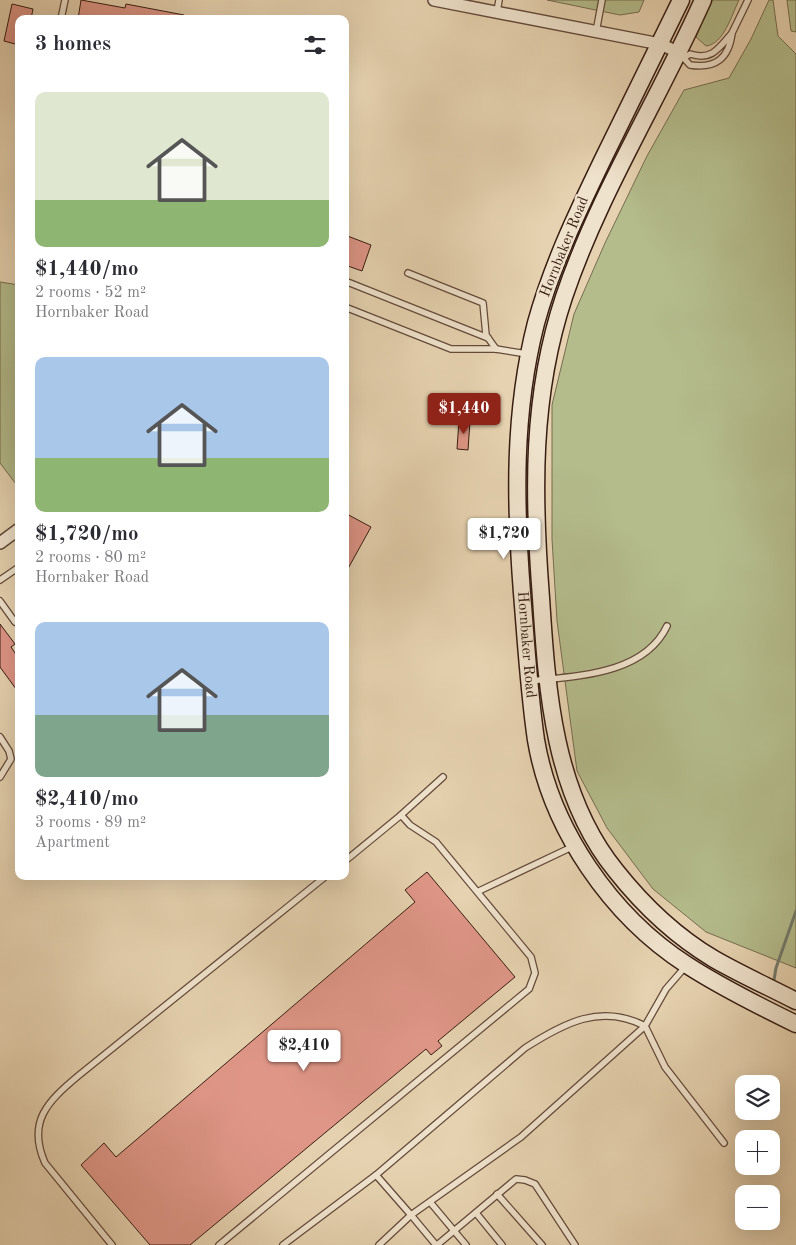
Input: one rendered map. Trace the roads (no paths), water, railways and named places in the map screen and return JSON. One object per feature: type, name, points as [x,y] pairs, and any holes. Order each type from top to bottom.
[{"type":"main road","name":"Hornbaker Road","points":[[681,0],[574,218],[550,278],[529,355],[517,438],[516,502],[530,681],[537,742],[545,775],[556,807],[575,846],[595,876],[622,909],[662,947],[687,965],[796,1024]]},
{"type":"main road","name":"Hornbaker Road","points":[[703,0],[681,54],[580,253],[563,299],[548,360],[538,425],[534,480],[547,680],[561,758],[576,802],[591,833],[615,870],[640,898],[680,936],[714,959],[796,1001]]},
{"type":"street","points":[[442,1],[660,44],[681,54]]},
{"type":"street","points":[[0,543],[15,532]]},
{"type":"lane","points":[[63,15],[65,0]]},
{"type":"lane","points":[[498,12],[499,0]]},
{"type":"lane","points":[[596,32],[602,0]]},
{"type":"lane","points":[[732,33],[727,54],[714,64],[699,67],[690,65],[686,63],[681,54],[698,56],[712,54],[719,50],[732,33],[748,0]]},
{"type":"lane","points":[[408,273],[483,302],[486,335],[496,349]]},
{"type":"lane","points":[[349,283],[488,338]]},
{"type":"lane","points":[[349,309],[451,349],[496,349],[529,355]]},
{"type":"lane","points":[[0,580],[15,570]]},
{"type":"lane","points":[[0,601],[15,622]]},
{"type":"lane","points":[[530,681],[587,675],[627,664],[661,639],[668,626]]},
{"type":"lane","points":[[0,738],[9,751],[11,758],[0,777]]},
{"type":"lane","points":[[349,858],[443,777]]},
{"type":"lane","points":[[219,1245],[529,988],[534,973],[531,957],[479,891],[436,842],[410,826],[401,815]]},
{"type":"lane","points":[[479,891],[575,846]]},
{"type":"lane","points":[[112,1245],[44,1163],[38,1148],[38,1134],[39,1121],[45,1108],[57,1094],[78,1076],[321,880]]},
{"type":"lane","points":[[379,1245],[412,1215],[521,1138],[646,1026],[666,989],[687,965]]},
{"type":"lane","points":[[284,1245],[376,1175],[525,1048],[566,1024],[587,1018],[617,1015],[646,1026],[665,1067],[724,1143]]},
{"type":"lane","points":[[376,1175],[437,1245],[455,1232],[516,1179],[526,1180],[534,1184],[575,1245]]},
{"type":"lane","points":[[497,1194],[542,1245]]},
{"type":"lane","points":[[430,1202],[466,1245]]},
{"type":"lane","points":[[476,1213],[502,1245]]},
{"type":"waterway","points":[[774,980],[776,968],[796,911]]}]
